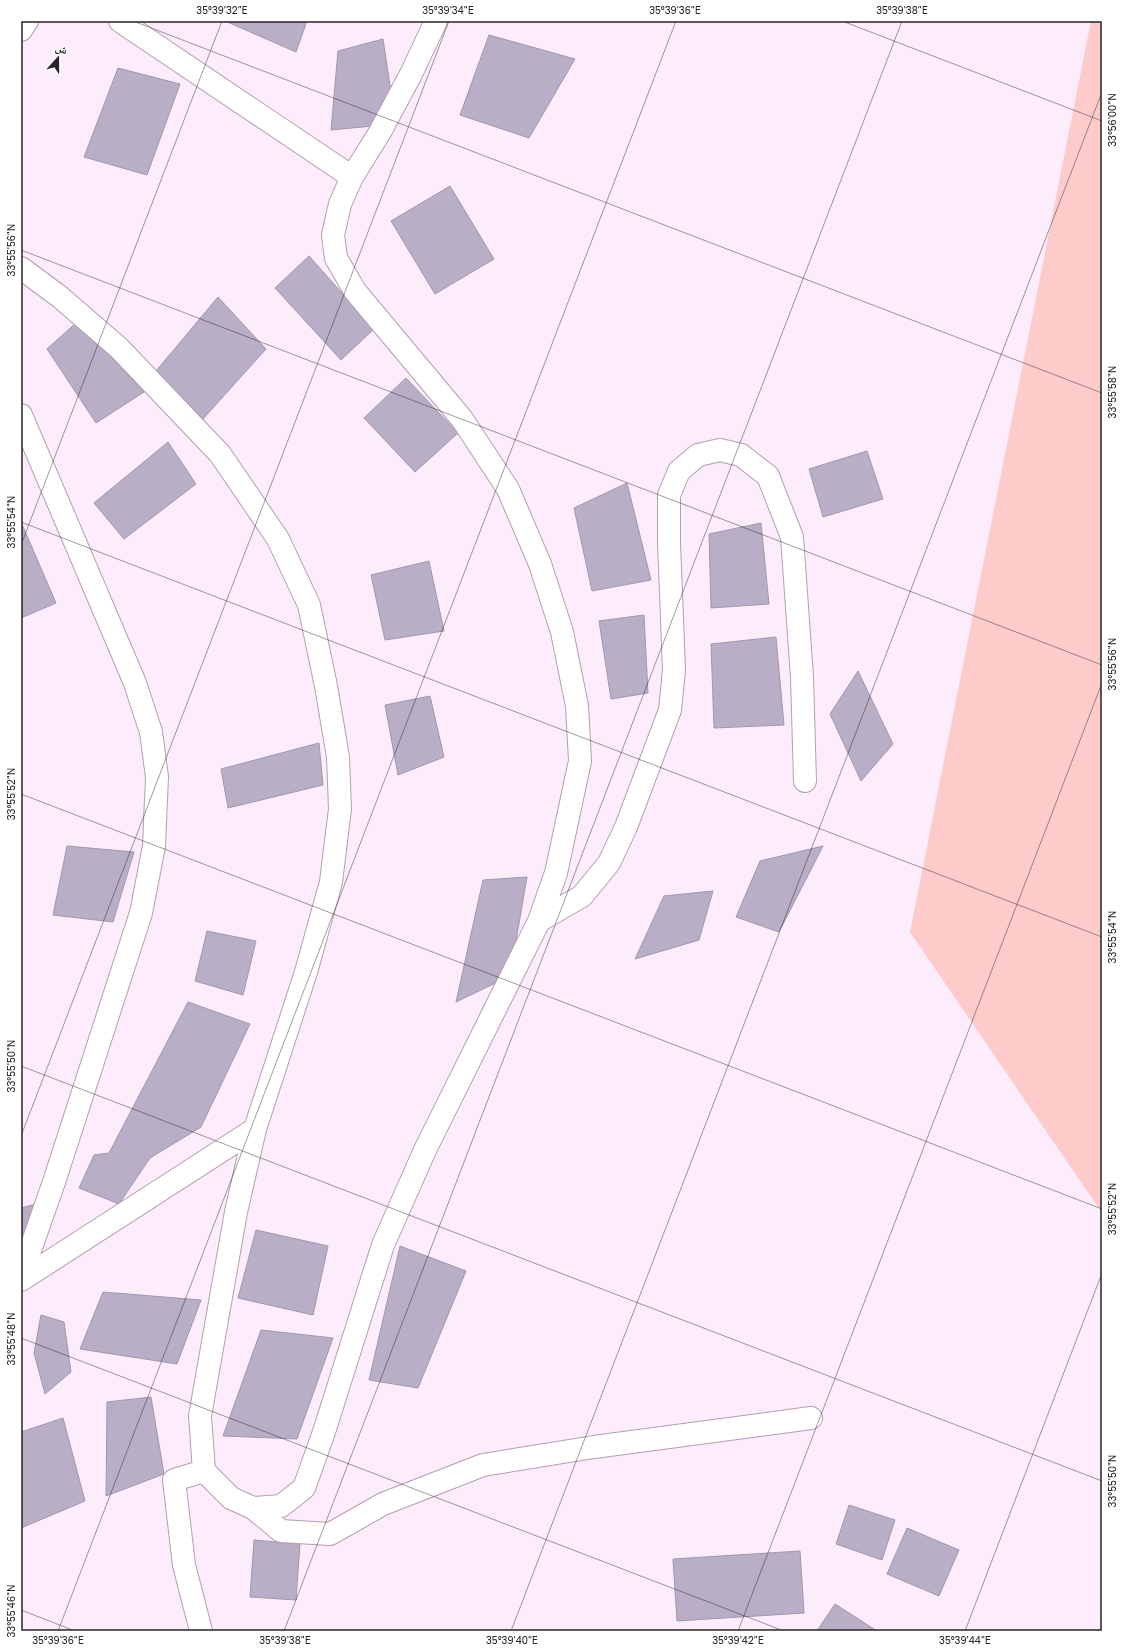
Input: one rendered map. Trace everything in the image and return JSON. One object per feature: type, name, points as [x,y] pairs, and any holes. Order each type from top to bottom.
[{"type":"street","points":[[21,30],[27,21]]},
{"type":"street","points":[[120,21],[352,177]]},
{"type":"street","points":[[253,1508],[281,1506],[304,1488],[324,1432],[383,1245],[425,1150],[539,921],[556,873],[580,761],[577,706],[562,632],[540,564],[508,489],[462,419],[355,291],[336,258],[333,235],[340,204],[352,177],[380,132],[411,74],[436,21]]},
{"type":"street","points":[[21,268],[60,297],[119,348],[220,454],[278,539],[309,605],[326,686],[338,757],[340,809],[331,882],[306,972],[254,1129],[236,1212],[200,1416],[204,1471],[231,1498],[253,1508],[281,1531],[330,1534],[383,1504],[483,1465],[594,1446],[811,1418]]},
{"type":"street","points":[[21,415],[135,683],[151,732],[157,777],[154,846],[141,913],[54,1182],[21,1276]]},
{"type":"street","points":[[539,921],[582,896],[609,863],[626,827],[670,710],[674,670],[669,543],[669,495],[679,471],[698,455],[720,450],[741,455],[768,476],[792,537],[802,677],[805,781]]},
{"type":"street","points":[[21,1280],[254,1129]]},
{"type":"street","points":[[201,1631],[184,1565],[174,1480],[204,1471]]},
{"type":"shaded area","points":[[1091,21],[1102,21],[1102,1213],[910,932]]},
{"type":"building","points":[[225,21],[307,21],[296,52]]},
{"type":"building","points":[[489,35],[575,59],[529,138],[460,115]]},
{"type":"building","points":[[383,39],[391,92],[373,126],[331,130],[338,51]]},
{"type":"building","points":[[118,68],[180,84],[147,175],[84,157]]},
{"type":"building","points":[[450,186],[494,259],[435,294],[391,221]]},
{"type":"building","points":[[309,256],[374,329],[341,360],[275,288]]},
{"type":"building","points":[[218,297],[266,349],[203,419],[156,371]]},
{"type":"building","points":[[78,321],[144,392],[96,423],[47,349]]},
{"type":"building","points":[[406,378],[458,433],[415,472],[364,418]]},
{"type":"building","points":[[168,442],[196,484],[124,539],[94,503]]},
{"type":"building","points":[[867,451],[883,499],[823,517],[809,469]]},
{"type":"building","points":[[627,483],[651,580],[592,591],[574,508]]},
{"type":"building","points":[[21,522],[56,603],[21,618]]},
{"type":"building","points":[[761,523],[769,604],[711,608],[709,534]]},
{"type":"building","points":[[429,561],[444,631],[385,640],[371,575]]},
{"type":"building","points":[[644,615],[648,693],[611,699],[599,621]]},
{"type":"building","points":[[776,637],[784,725],[714,728],[711,644]]},
{"type":"building","points":[[858,671],[893,744],[861,781],[830,714]]},
{"type":"building","points":[[430,696],[444,757],[398,775],[385,705]]},
{"type":"building","points":[[319,743],[323,785],[228,808],[221,769]]},
{"type":"building","points":[[67,846],[134,852],[113,922],[53,915]]},
{"type":"building","points":[[823,846],[779,932],[736,917],[760,861]]},
{"type":"building","points":[[527,877],[510,976],[456,1002],[483,880]]},
{"type":"building","points":[[713,891],[699,940],[635,959],[664,896]]},
{"type":"building","points":[[207,931],[256,941],[243,995],[195,981]]},
{"type":"building","points":[[188,1002],[250,1024],[201,1127],[150,1158],[119,1204],[79,1188],[94,1155],[109,1153]]},
{"type":"building","points":[[36,1204],[30,1237],[21,1239],[21,1208]]},
{"type":"building","points":[[256,1230],[328,1246],[313,1315],[238,1298]]},
{"type":"building","points":[[400,1246],[466,1271],[418,1388],[369,1380]]},
{"type":"building","points":[[103,1292],[201,1300],[177,1364],[80,1349]]},
{"type":"building","points":[[41,1315],[64,1322],[71,1372],[45,1394],[34,1353]]},
{"type":"building","points":[[261,1330],[333,1338],[297,1439],[223,1436]]},
{"type":"building","points":[[151,1397],[164,1474],[106,1496],[107,1402]]},
{"type":"building","points":[[63,1418],[85,1501],[21,1528],[21,1432]]},
{"type":"building","points":[[849,1505],[895,1520],[882,1560],[836,1544]]},
{"type":"building","points":[[907,1528],[959,1550],[939,1596],[887,1574]]},
{"type":"building","points":[[254,1540],[300,1544],[296,1600],[250,1597]]},
{"type":"building","points":[[800,1551],[804,1613],[677,1621],[673,1559]]},
{"type":"building","points":[[835,1604],[877,1631],[817,1631]]}]
